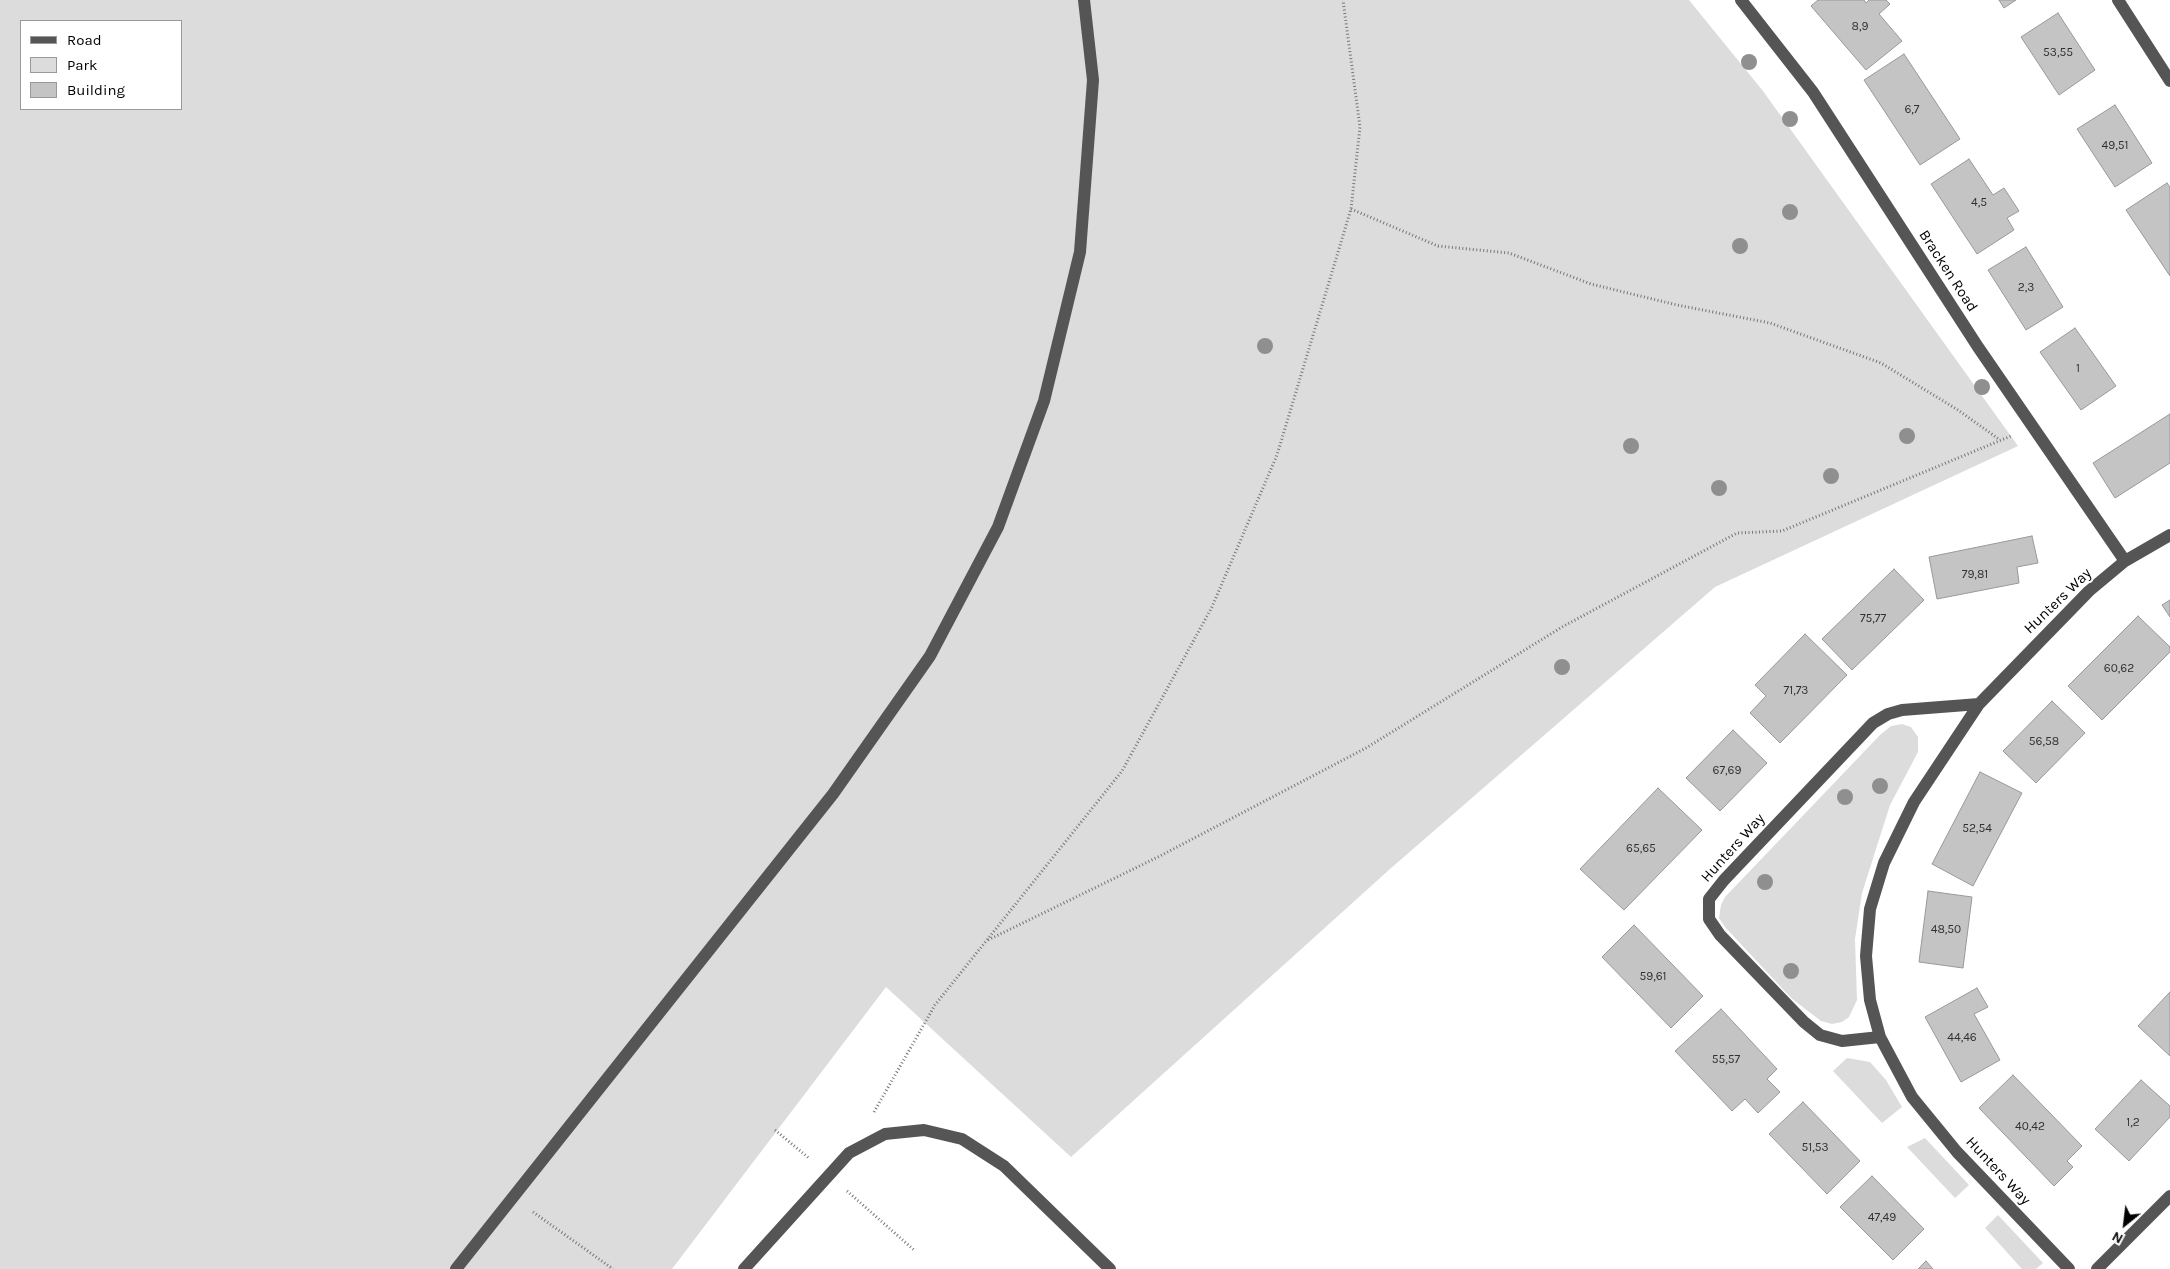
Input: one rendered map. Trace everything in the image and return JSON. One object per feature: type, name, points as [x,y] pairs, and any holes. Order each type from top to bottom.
[{"type":"street","points":[[456,1269],[833,794],[930,656],[998,527],[1044,401],[1080,252],[1093,80],[1084,0]]},
{"type":"street","name":"Bracken Road","points":[[1741,0],[1813,92],[2031,425],[2125,561]]},
{"type":"street","points":[[2118,0],[2170,81]]},
{"type":"street","name":"Hunters Way","points":[[2069,1269],[1951,1145],[1912,1097],[1880,1037],[1870,1000],[1866,956],[1870,909],[1884,863],[1914,802],[1979,704],[2089,591],[2125,561],[2170,534]]},
{"type":"street","name":"Hunters Way","points":[[1880,1037],[1842,1041],[1820,1035],[1804,1022],[1720,935],[1709,919],[1709,899],[1724,880],[1873,723],[1888,714],[1902,710],[1979,704]]},
{"type":"street","points":[[744,1269],[849,1153],[885,1134],[924,1130],[962,1139],[1004,1166],[1110,1269]]},
{"type":"street","points":[[2097,1269],[2170,1196]]},
{"type":"path","points":[[849,1153],[907,1058],[935,1005],[1122,771],[1212,607],[1277,455],[1352,209],[1360,127],[1343,0]]},
{"type":"path","points":[[1352,209],[1438,246],[1509,253],[1591,284],[1779,327],[1881,364],[1958,410],[2000,440]]},
{"type":"path","points":[[985,942],[1160,856],[1366,748],[1562,627],[1737,533],[1782,531],[2000,440],[2031,425]]},
{"type":"path","points":[[512,1197],[614,1269]]},
{"type":"green space","points":[[0,0],[1689,0],[1763,91],[2018,446],[1715,587],[1390,869],[1071,1157],[886,987],[672,1269],[0,1269]]},
{"type":"green space","points":[[1902,724],[1911,727],[1918,737],[1918,752],[1890,805],[1862,893],[1855,939],[1857,1000],[1849,1017],[1842,1022],[1832,1024],[1821,1021],[1791,998],[1725,927],[1719,918],[1721,905],[1725,897],[1880,735],[1891,726]]},
{"type":"green space","points":[[1847,1058],[1870,1062],[1886,1080],[1902,1107],[1882,1123],[1833,1071]]},
{"type":"green space","points":[[1925,1138],[1969,1185],[1955,1198],[1907,1147]]},
{"type":"green space","points":[[1998,1215],[2043,1263],[2036,1269],[2022,1269],[1985,1228]]},
{"type":"building","points":[[1818,0],[1864,0],[1866,3],[1869,0],[1886,0],[1890,4],[1879,14],[1902,41],[1866,70],[1811,6]]},
{"type":"building","points":[[1999,0],[2016,0],[2004,8]]},
{"type":"building","points":[[2058,13],[2095,70],[2059,95],[2021,37]]},
{"type":"building","points":[[1904,54],[1960,139],[1920,165],[1864,80]]},
{"type":"building","points":[[2115,105],[2152,163],[2115,187],[2077,129]]},
{"type":"building","points":[[1969,159],[1993,195],[2004,188],[2019,211],[2007,218],[2014,230],[1977,254],[1931,184]]},
{"type":"building","points":[[2167,183],[2170,187],[2170,276],[2126,210]]},
{"type":"building","points":[[2026,247],[2063,307],[2026,330],[1988,270]]},
{"type":"building","points":[[2075,328],[2116,386],[2081,410],[2040,352]]},
{"type":"building","points":[[2170,414],[2170,463],[2115,498],[2093,463]]},
{"type":"building","points":[[2032,536],[2038,563],[2017,567],[2019,583],[1937,599],[1929,557]]},
{"type":"building","points":[[1894,569],[1924,600],[1852,670],[1822,639]]},
{"type":"building","points":[[2170,600],[2170,617],[2162,605]]},
{"type":"building","points":[[2138,616],[2170,647],[2170,652],[2102,720],[2068,686]]},
{"type":"building","points":[[1805,634],[1847,675],[1780,743],[1750,713],[1766,696],[1755,685]]},
{"type":"building","points":[[2052,701],[2085,733],[2036,783],[2003,751]]},
{"type":"building","points":[[1733,730],[1767,763],[1720,811],[1686,778]]},
{"type":"building","points":[[1980,772],[2022,793],[1973,886],[1932,864]]},
{"type":"building","points":[[1658,788],[1702,830],[1624,910],[1580,869]]},
{"type":"building","points":[[1928,891],[1972,897],[1963,968],[1919,962]]},
{"type":"building","points":[[1634,925],[1703,996],[1671,1028],[1602,957]]},
{"type":"building","points":[[1977,988],[1988,1007],[1974,1014],[2000,1060],[1961,1082],[1925,1017]]},
{"type":"building","points":[[2170,992],[2170,1056],[2138,1026]]},
{"type":"building","points":[[1721,1009],[1777,1069],[1767,1079],[1780,1092],[1758,1113],[1745,1099],[1732,1111],[1675,1051]]},
{"type":"building","points":[[2013,1075],[2082,1146],[2067,1161],[2073,1167],[2054,1186],[1979,1108]]},
{"type":"building","points":[[2141,1080],[2170,1106],[2170,1117],[2129,1161],[2095,1129]]},
{"type":"building","points":[[1803,1102],[1860,1161],[1827,1194],[1769,1134]]},
{"type":"building","points":[[1872,1176],[1924,1229],[1893,1260],[1840,1207]]},
{"type":"building","points":[[1926,1261],[1933,1269],[1918,1269]]}]
